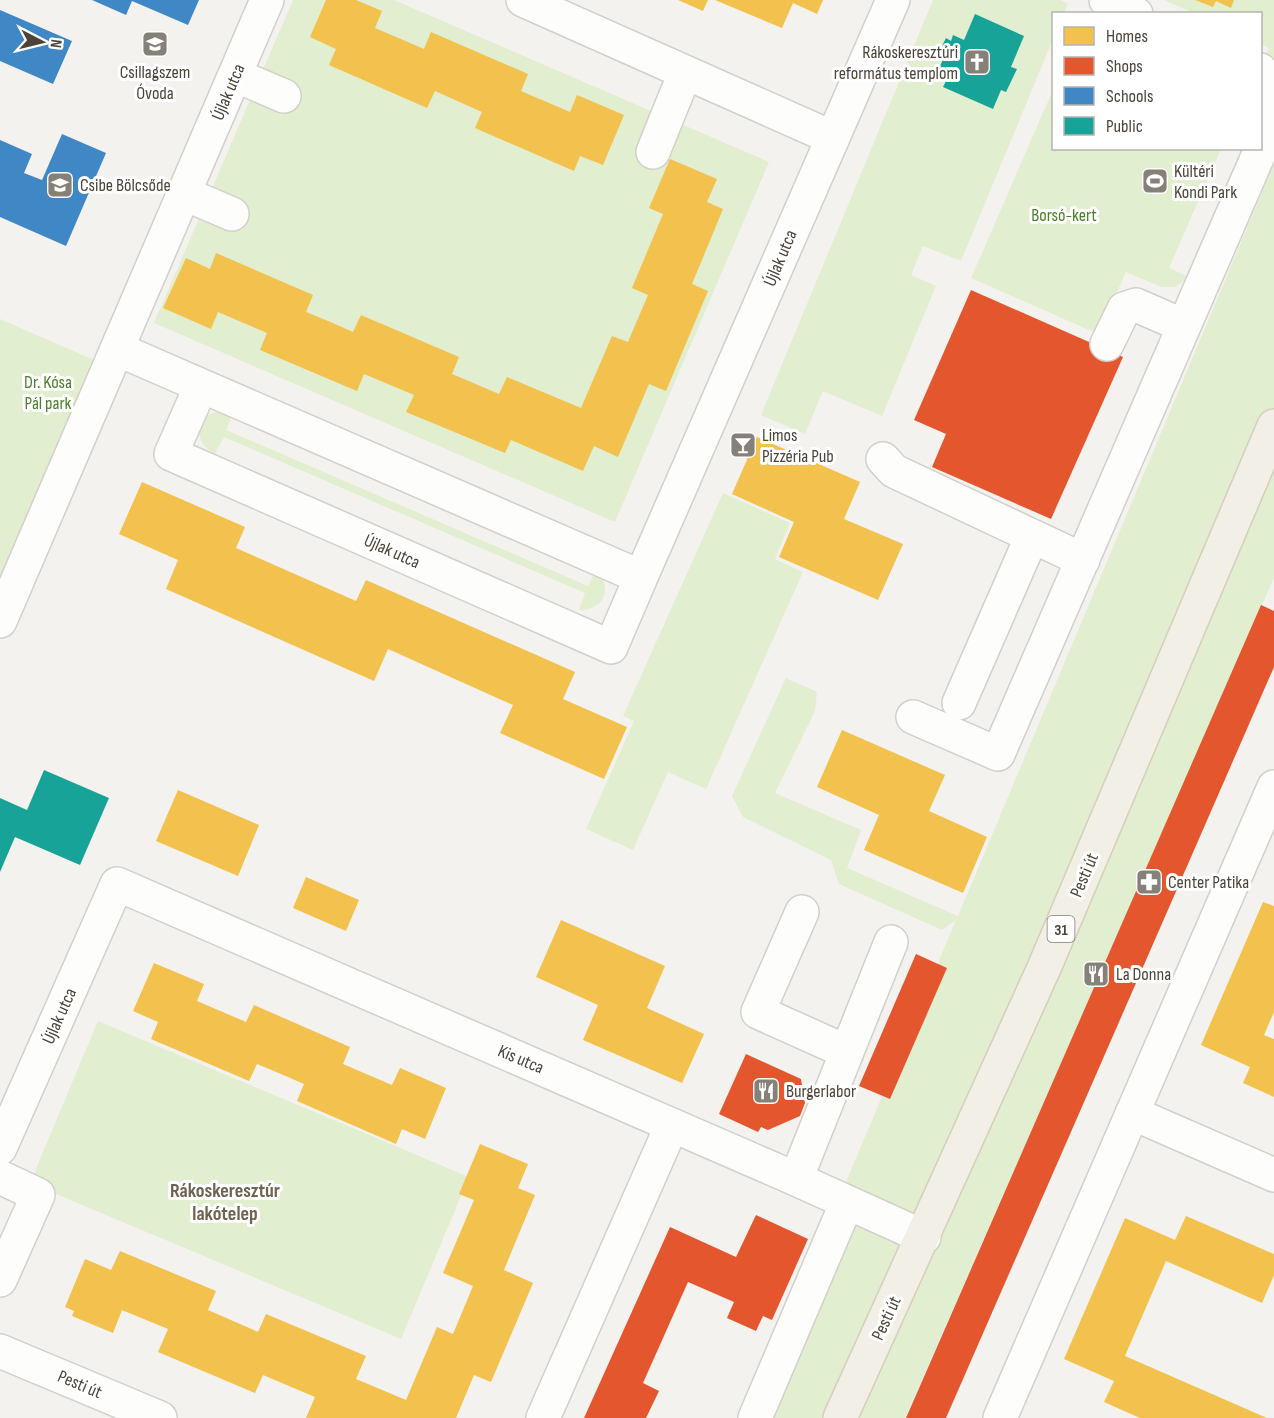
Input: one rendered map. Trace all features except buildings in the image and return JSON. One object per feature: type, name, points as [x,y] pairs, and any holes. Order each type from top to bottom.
[{"type":"main road","name":"Pesti út","points":[[840,1418],[1044,968],[1274,426]]},
{"type":"street","name":"Újlak utca","points":[[0,621],[267,0]]},
{"type":"street","points":[[523,0],[833,138]]},
{"type":"street","name":"Újlak utca","points":[[201,386],[171,454],[610,647],[893,0]]},
{"type":"street","points":[[1106,0],[1132,12]]},
{"type":"street","points":[[1262,71],[1274,91]]},
{"type":"street","points":[[653,152],[685,73]]},
{"type":"street","points":[[235,75],[284,96]]},
{"type":"street","points":[[1262,147],[1274,114]]},
{"type":"street","points":[[913,717],[998,754],[1261,150]]},
{"type":"street","points":[[184,194],[232,214]]},
{"type":"street","points":[[1107,344],[1124,309],[1136,305],[1184,326]]},
{"type":"street","points":[[117,350],[641,577]]},
{"type":"street","points":[[883,459],[894,471],[1083,560]]},
{"type":"street","points":[[959,704],[1032,536]]},
{"type":"street","points":[[1000,1418],[1273,790]]},
{"type":"street","name":"Újlak utca","points":[[0,1148],[117,884]]},
{"type":"street","name":"Kis utca","points":[[117,884],[796,1179],[924,1237]]},
{"type":"street","points":[[802,912],[758,1012],[847,1052]]},
{"type":"street","points":[[796,1179],[891,942]]},
{"type":"street","points":[[1132,1113],[1274,1175]]},
{"type":"street","points":[[543,1418],[672,1125]]},
{"type":"street","points":[[0,1177],[38,1195],[0,1280]]},
{"type":"street","points":[[755,1418],[847,1202]]},
{"type":"street","name":"Pesti út","points":[[0,1351],[160,1418]]},
{"type":"green space","points":[[293,0],[394,0],[769,162],[615,522],[154,323]]},
{"type":"green space","points":[[933,0],[1060,0],[1068,4],[1064,12],[1052,12],[1052,41],[961,261],[923,246],[911,275],[936,286],[882,416],[823,391],[805,434],[761,415]]},
{"type":"green space","points":[[1164,0],[1274,0],[1274,66],[1263,61],[1269,48],[1262,44],[1262,12],[1191,12]]},
{"type":"green space","name":"Borsó-kert","points":[[1052,92],[1052,150],[1221,150],[1169,268],[1189,277],[1175,287],[1161,287],[1126,272],[1098,334],[971,278]]},
{"type":"green space","points":[[1274,164],[1274,578],[905,1418],[747,1418],[956,920],[942,930],[839,884],[831,860],[743,817],[732,796],[786,678],[817,692],[815,711],[775,793],[861,830],[847,868],[958,916]]},
{"type":"green space","name":"Dr. Kósa Pál park","points":[[0,319],[110,367],[0,621]]},
{"type":"green space","points":[[224,410],[233,413],[226,430],[588,586],[596,569],[604,583],[604,597],[595,606],[579,610],[585,593],[224,437],[215,454],[202,442],[199,435],[200,428],[207,416]]},
{"type":"green space","points":[[723,493],[790,523],[775,559],[803,572],[706,789],[668,772],[633,850],[586,829],[634,721],[623,716]]},
{"type":"green space","points":[[98,1021],[469,1177],[401,1339],[30,1183]]},
{"type":"place","name":"Csillagszem Óvoda","points":[[155,44]]},
{"type":"place","name":"Rákoskeresztúri református templom","points":[[977,62]]},
{"type":"place","name":"Kültéri Kondi Park","points":[[1155,181]]},
{"type":"place","name":"Csibe Bölcsőde","points":[[60,185]]},
{"type":"place","name":"Limos Pizzéria Pub","points":[[743,445]]},
{"type":"place","name":"Center Patika","points":[[1149,882]]},
{"type":"place","name":"La Donna","points":[[1096,974]]},
{"type":"place","name":"Burgerlabor","points":[[766,1091]]},
{"type":"district","name":"Rákoskeresztúr lakótelep","points":[[225,1202]]}]
